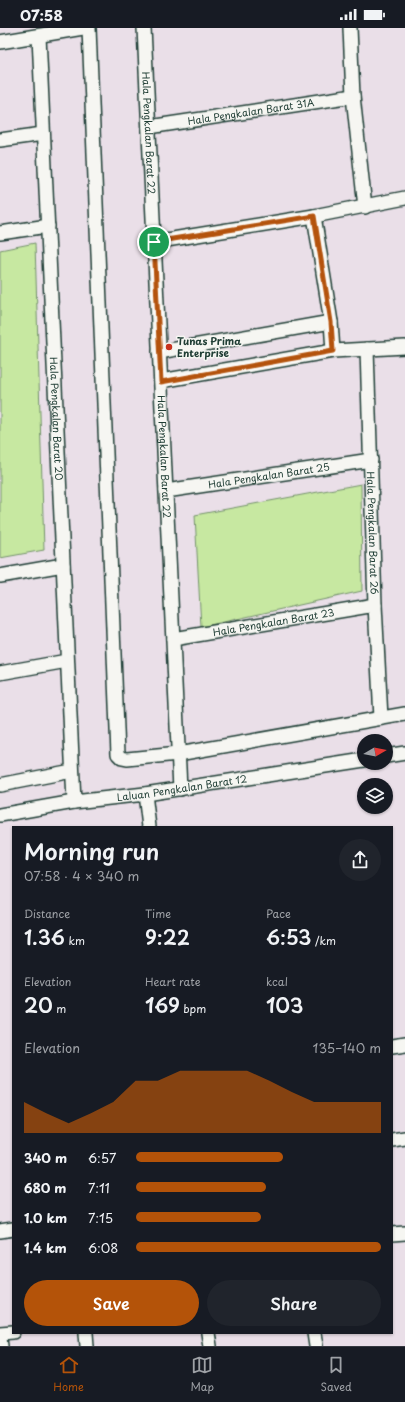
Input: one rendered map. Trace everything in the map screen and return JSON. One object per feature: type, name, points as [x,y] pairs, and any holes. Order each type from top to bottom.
[{"type":"street","points":[[0,42],[83,28]]},
{"type":"street","points":[[89,28],[118,754],[122,758],[127,759],[178,754],[405,714]]},
{"type":"street","name":"Hala Pengkalan Barat 22","points":[[144,28],[180,789]]},
{"type":"street","points":[[350,28],[353,96],[364,207]]},
{"type":"street","name":"Hala Pengkalan Barat 20","points":[[39,36],[74,802]]},
{"type":"street","name":"Hala Pengkalan Barat 31A","points":[[149,127],[353,96]]},
{"type":"street","points":[[0,140],[44,134]]},
{"type":"street","points":[[154,242],[314,216],[405,198]]},
{"type":"street","points":[[314,216],[331,322],[333,351]]},
{"type":"street","points":[[0,233],[48,226]]},
{"type":"street","points":[[159,352],[331,322]]},
{"type":"street","points":[[161,382],[333,351],[405,347]]},
{"type":"street","name":"Hala Pengkalan Barat 26","points":[[367,349],[375,605],[381,718]]},
{"type":"street","name":"Hala Pengkalan Barat 25","points":[[166,491],[371,460]]},
{"type":"street","points":[[0,576],[63,565]]},
{"type":"street","name":"Hala Pengkalan Barat 23","points":[[173,639],[375,605]]},
{"type":"street","points":[[0,673],[67,661]]},
{"type":"street","points":[[393,755],[405,753]]},
{"type":"street","name":"Laluan Pengkalan Barat 12","points":[[0,815],[74,802],[180,789],[357,761]]},
{"type":"street","points":[[0,785],[72,771]]},
{"type":"street","points":[[145,794],[149,826]]},
{"type":"street","points":[[393,1046],[405,1044]]},
{"type":"street","points":[[393,1140],[405,1138]]},
{"type":"street","points":[[0,1231],[12,1229]]},
{"type":"street","points":[[393,1234],[405,1233]]},
{"type":"street","points":[[0,1333],[12,1332]]},
{"type":"street","points":[[86,1334],[88,1346]]},
{"type":"street","points":[[208,1334],[210,1346]]},
{"type":"street","points":[[314,1334],[316,1346]]},
{"type":"street","points":[[0,1339],[1,1346]]},
{"type":"green space","points":[[35,243],[44,550],[0,558],[0,250]]},
{"type":"green space","points":[[361,484],[362,591],[201,627],[195,515]]},
{"type":"place","name":"Tunas Prima Enterprise","points":[[169,347]]},
{"type":"route","points":[[314,216],[331,322],[333,351],[161,382],[154,242],[314,216]]}]
